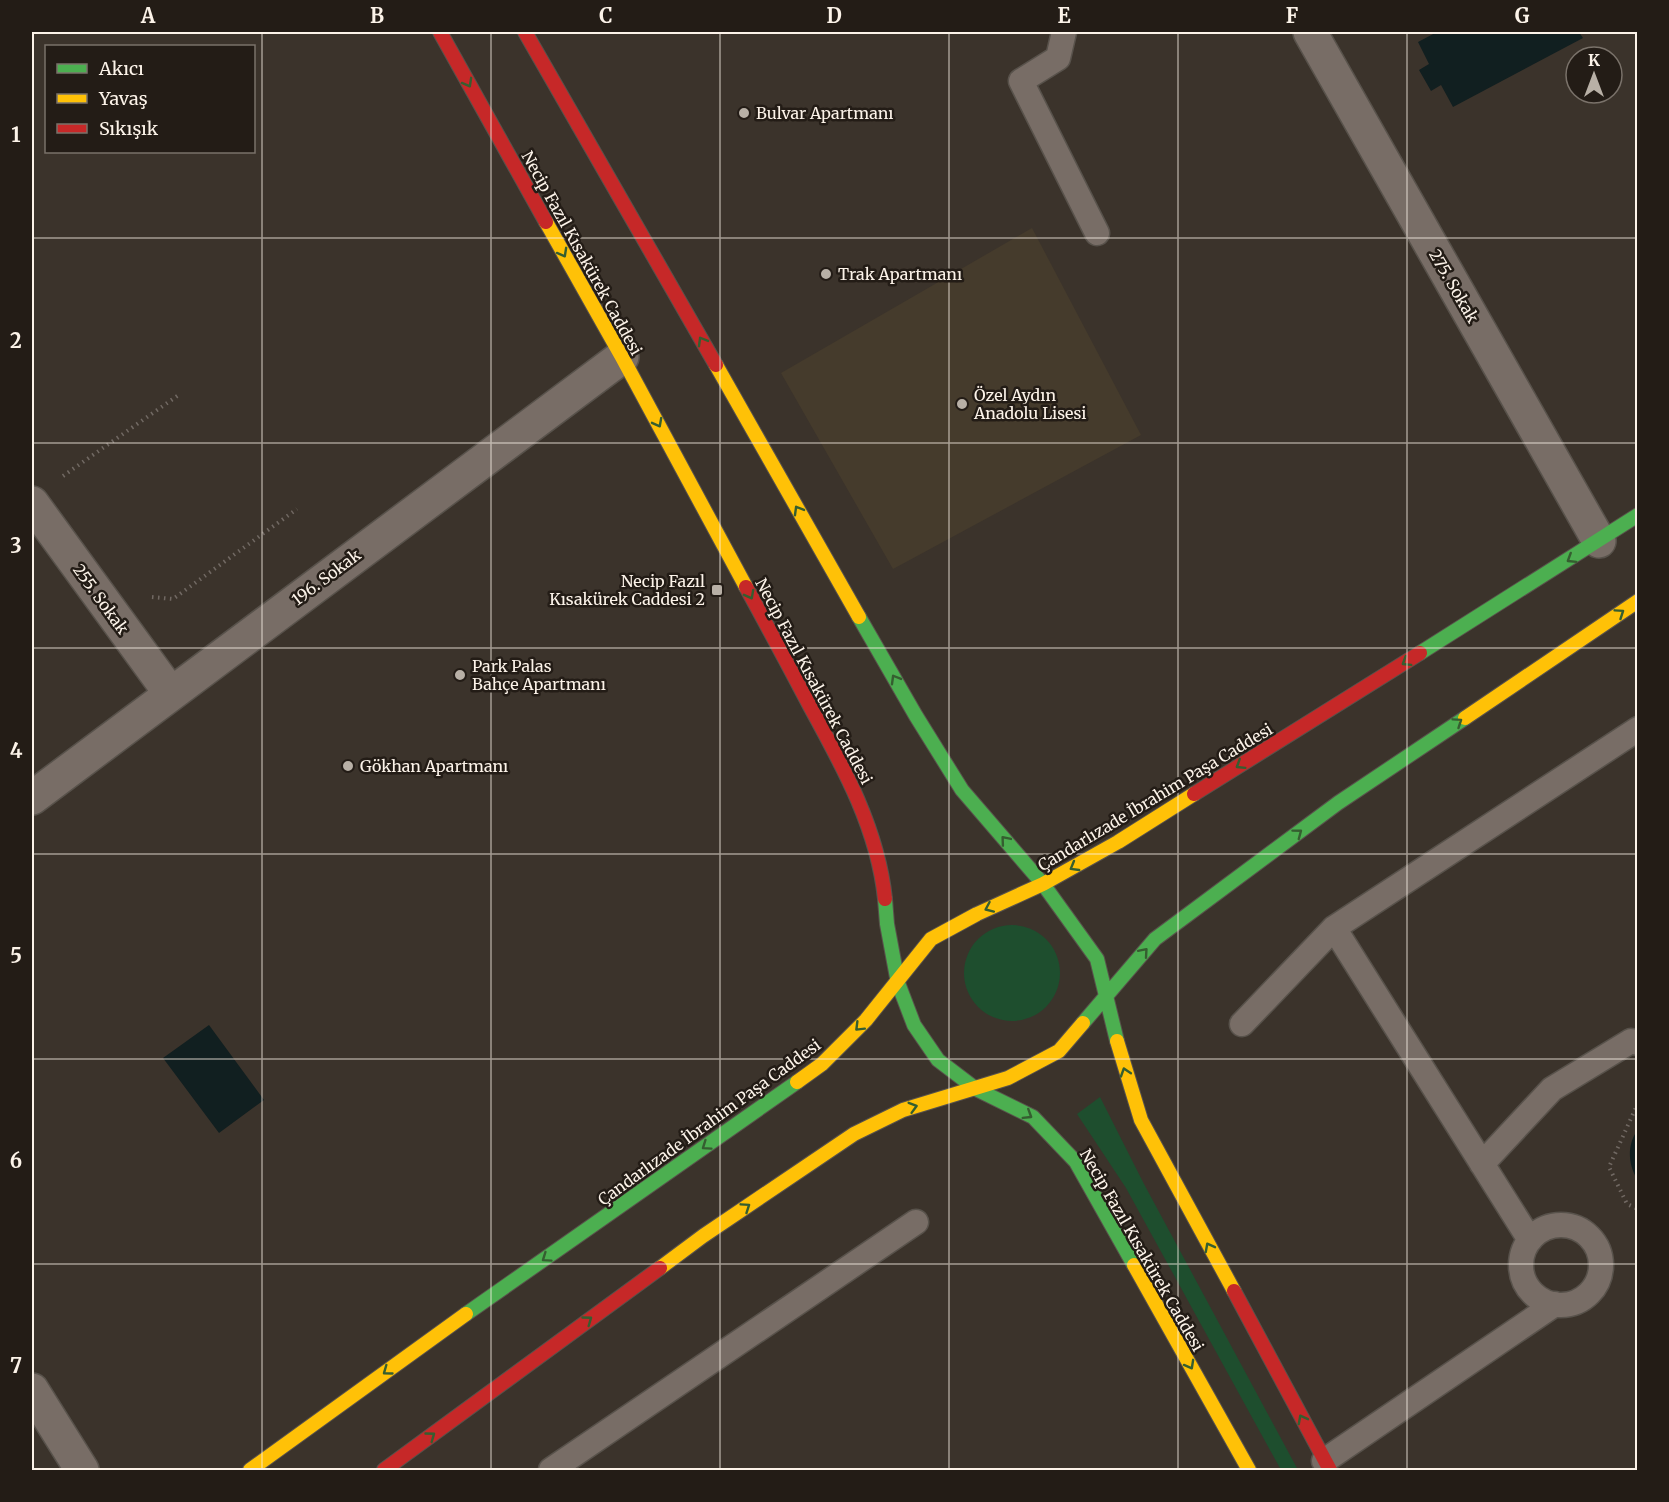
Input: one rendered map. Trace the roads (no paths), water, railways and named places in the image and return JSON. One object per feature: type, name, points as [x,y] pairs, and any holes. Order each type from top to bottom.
[{"type":"main road","name":"Necip Fazıl Kısakürek Caddesi","points":[[440,32],[622,357],[847,774],[868,826],[883,880],[887,924],[898,983],[914,1024],[939,1060],[976,1089],[1033,1117],[1076,1162],[1250,1470]]},
{"type":"main road","points":[[525,32],[916,717],[962,790],[1043,884],[1096,958],[1123,1066],[1141,1120],[1327,1466]]},
{"type":"main road","name":"Çandarlızade İbrahim Paşa Caddesi","points":[[250,1470],[395,1364],[822,1065],[866,1020],[898,983],[931,939],[977,914],[1043,884],[1128,836],[1638,515]]},
{"type":"main road","points":[[384,1470],[703,1236],[854,1134],[903,1110],[1008,1078],[1059,1052],[1155,939],[1338,803],[1638,602]]},
{"type":"street","name":"275. Sokak","points":[[1310,32],[1599,541]]},
{"type":"street","name":"196. Sokak","points":[[32,798],[622,357]]},
{"type":"street","name":"255. Sokak","points":[[32,503],[171,694]]},
{"type":"street","points":[[32,1390],[82,1470]]},
{"type":"lane","points":[[1064,32],[1058,58],[1021,81],[1096,233]]},
{"type":"lane","points":[[1242,1024],[1334,928],[1638,729]]},
{"type":"lane","points":[[1334,928],[1530,1240]]},
{"type":"lane","points":[[1482,1164],[1552,1089],[1631,1041],[1638,1043]]},
{"type":"lane","points":[[552,1470],[916,1222]]},
{"type":"lane","points":[[1562,1225],[1584,1232],[1599,1250],[1600,1274],[1596,1285],[1578,1301],[1555,1304],[1544,1301],[1526,1285],[1521,1262],[1530,1240],[1550,1227],[1562,1225]]},
{"type":"lane","points":[[1327,1466],[1555,1304]]},
{"type":"place","name":"Bulvar Apartmanı","points":[[744,113]]},
{"type":"place","name":"Trak Apartmanı","points":[[826,274]]},
{"type":"place","name":"Özel Aydın Anadolu Lisesi","points":[[962,404]]},
{"type":"place","name":"Necip Fazıl Kısakürek Caddesi 2","points":[[717,590]]},
{"type":"place","name":"Park Palas Bahçe Apartmanı","points":[[460,675]]},
{"type":"place","name":"Gökhan Apartmanı","points":[[348,766]]}]
